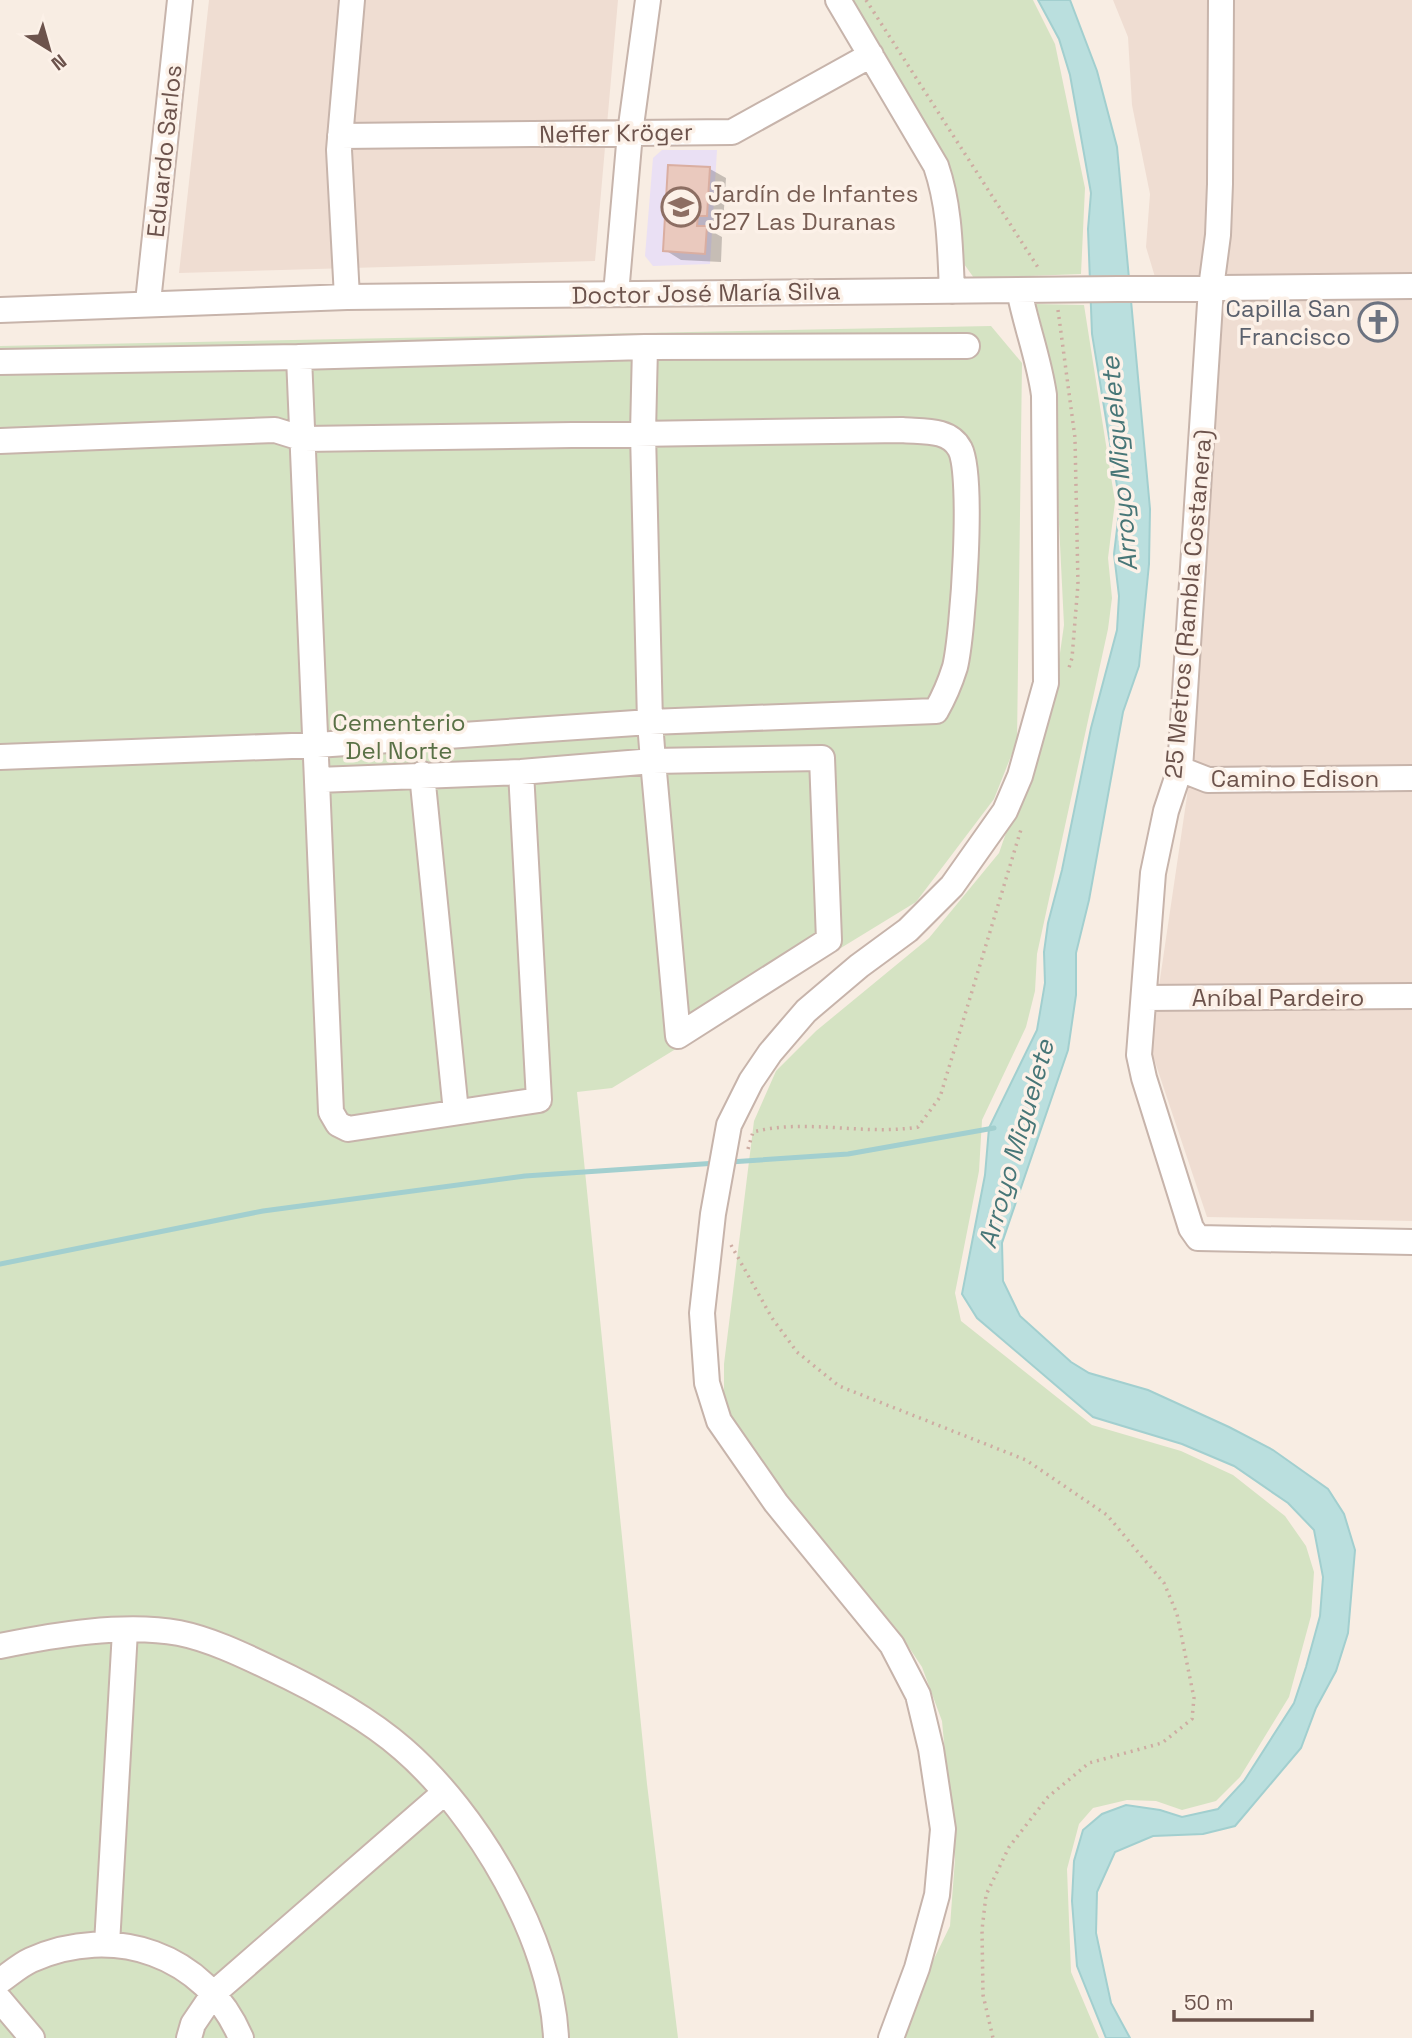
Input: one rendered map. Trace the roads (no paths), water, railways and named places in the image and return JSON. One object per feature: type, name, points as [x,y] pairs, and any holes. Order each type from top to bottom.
[{"type":"street","name":"Eduardo Sarlos","points":[[148,302],[180,0]]},
{"type":"street","points":[[347,296],[340,136],[352,0]]},
{"type":"street","points":[[616,294],[630,133],[648,0]]},
{"type":"street","points":[[838,0],[936,166],[945,191],[952,291]]},
{"type":"street","name":"25 Metros (Rambla Costanera)","points":[[1222,0],[1218,235],[1211,288],[1180,769],[1166,811],[1153,873],[1139,1055],[1191,1228],[1198,1238],[1412,1242]]},
{"type":"street","name":"Neffer Kröger","points":[[340,136],[732,132],[871,55]]},
{"type":"street","name":"Doctor José María Silva","points":[[0,310],[347,296],[1412,286]]},
{"type":"street","points":[[891,2038],[917,1968],[937,1895],[943,1829],[931,1749],[918,1695],[892,1645],[776,1503],[719,1421],[707,1383],[702,1313],[713,1214],[729,1125],[770,1053],[806,1011],[859,966],[908,930],[952,886],[1005,811],[1020,776],[1046,683],[1046,669],[1044,395],[1038,354],[1024,317],[1019,290]]},
{"type":"street","points":[[0,362],[645,347],[967,346]]},
{"type":"street","points":[[318,780],[520,772],[653,761],[822,758],[829,940],[678,1036],[653,761],[650,722],[643,433],[645,347]]},
{"type":"street","points":[[299,357],[331,1112],[338,1124],[348,1129],[539,1100],[520,772]]},
{"type":"street","points":[[0,441],[275,430],[304,439],[902,430],[943,433],[960,449],[969,515],[956,664],[936,711],[650,722],[317,745],[0,757]]},
{"type":"street","name":"Camino Edison","points":[[1180,769],[1208,780],[1412,778]]},
{"type":"street","points":[[422,774],[456,1112]]},
{"type":"street","name":"Aníbal Pardeiro","points":[[1144,998],[1412,996]]},
{"type":"street","points":[[107,1944],[124,1631]]},
{"type":"street","points":[[0,1646],[77,1633],[179,1633],[242,1655],[300,1682],[351,1712],[404,1750],[444,1793],[496,1858],[534,1943],[555,2018],[556,2038]]},
{"type":"street","points":[[188,2038],[193,2024],[214,1993],[444,1793]]},
{"type":"street","points":[[0,1981],[30,1960],[71,1948],[107,1944],[156,1953],[177,1962],[214,1993],[229,2011],[241,2038]]},
{"type":"street","points":[[0,2000],[32,2038]]},
{"type":"water","name":"Arroyo Miguelete","points":[[1038,0],[1070,0],[1097,71],[1117,147],[1150,509],[1149,564],[1139,666],[1123,712],[1089,900],[1076,953],[1076,995],[1068,1050],[1002,1243],[1003,1281],[1020,1316],[1071,1362],[1089,1373],[1148,1390],[1229,1427],[1273,1450],[1328,1489],[1344,1514],[1355,1550],[1348,1633],[1336,1671],[1316,1708],[1301,1748],[1235,1826],[1203,1834],[1153,1836],[1115,1852],[1097,1892],[1096,1933],[1111,2003],[1130,2038],[1106,2038],[1077,1966],[1072,1901],[1074,1861],[1083,1830],[1102,1814],[1126,1805],[1160,1810],[1182,1817],[1218,1809],[1244,1781],[1294,1703],[1320,1616],[1323,1577],[1314,1530],[1288,1503],[1234,1466],[1182,1444],[1093,1417],[977,1318],[962,1294],[985,1175],[989,1128],[1037,1030],[1045,983],[1044,952],[1048,923],[1062,870],[1091,728],[1117,630],[1119,596],[1114,554],[1120,504],[1092,334],[1088,229],[1091,193],[1070,75],[1059,39]]},
{"type":"waterway","name":"Arroyo Miguelete","points":[[730,1162],[848,1154],[994,1128]]},
{"type":"waterway","points":[[0,1264],[263,1211],[525,1176],[717,1163]]},
{"type":"place","name":"Jardín de Infantes J27 Las Duranas","points":[[681,207]]},
{"type":"place","name":"Capilla San Francisco","points":[[1378,322]]},
{"type":"park label","name":"Cementerio Del Norte","points":[[399,736]]}]
